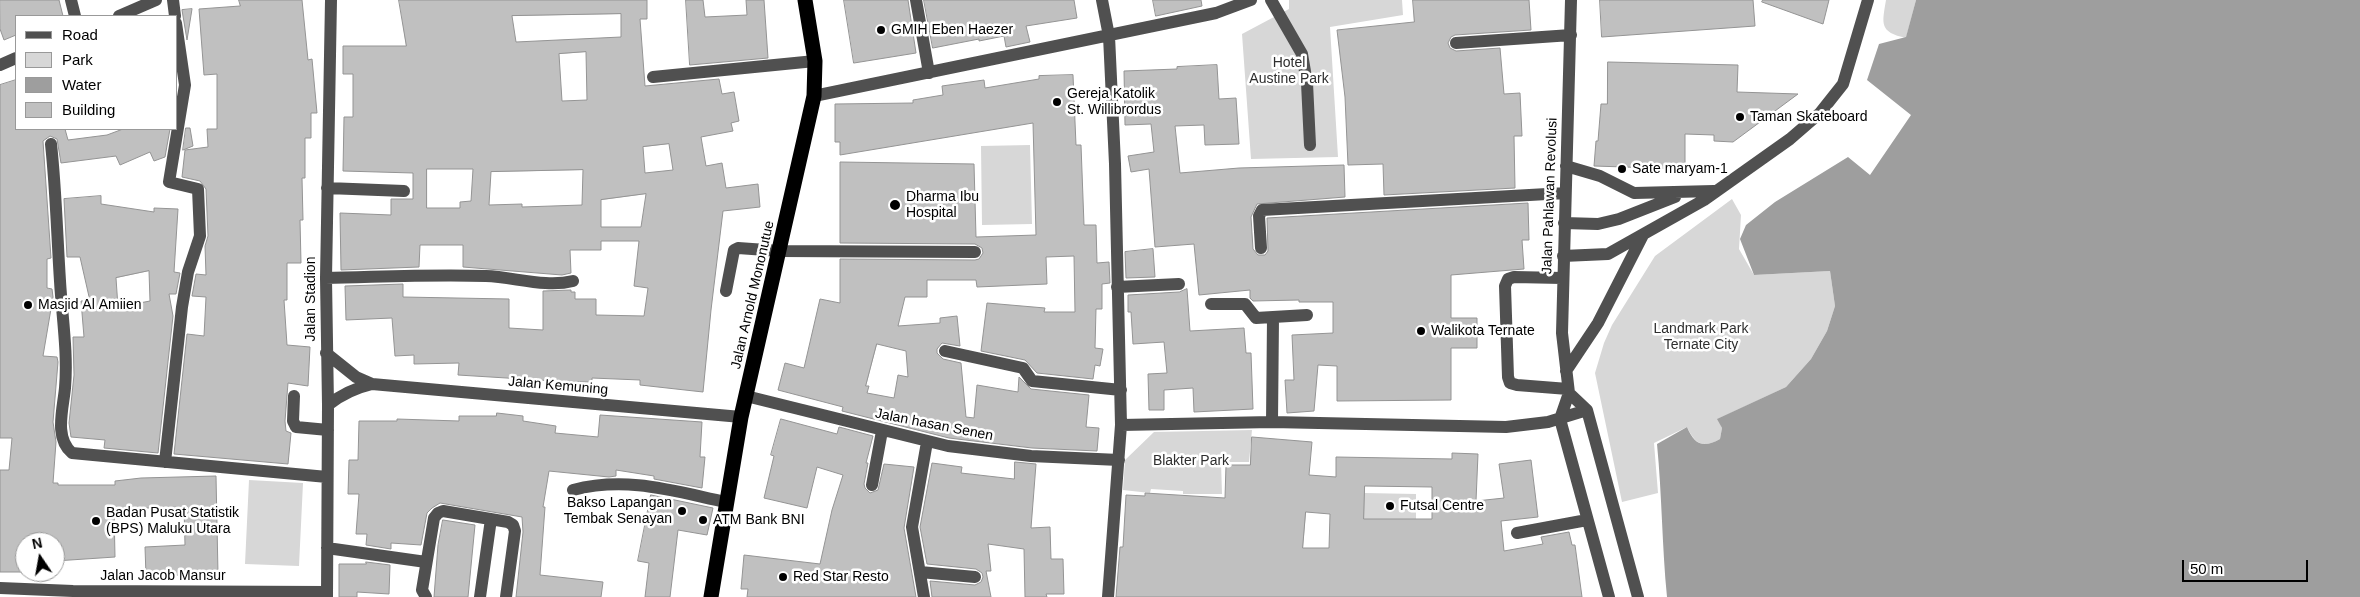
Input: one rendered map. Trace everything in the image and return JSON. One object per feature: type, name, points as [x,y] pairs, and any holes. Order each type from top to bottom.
[{"type":"highway","name":"Jalan Arnold Mononutue","points":[[711,597],[741,417],[814,96],[815,61],[805,0]]},
{"type":"street","points":[[71,0],[75,15]]},
{"type":"street","points":[[120,15],[156,0]]},
{"type":"street","points":[[173,0],[175,15]]},
{"type":"street","name":"Jalan Stadion","points":[[327,594],[328,405],[326,278],[331,0]]},
{"type":"street","points":[[916,0],[928,73]]},
{"type":"street","points":[[1102,0],[1109,36],[1115,164],[1121,390],[1119,460],[1108,597]]},
{"type":"street","points":[[814,96],[1216,13],[1251,0]]},
{"type":"street","points":[[1271,0],[1302,54],[1307,83],[1310,145]]},
{"type":"street","name":"Jalan Pahlawan Revolusi","points":[[1560,419],[1568,391],[1562,333],[1562,278],[1571,0]]},
{"type":"street","points":[[1563,256],[1608,254],[1704,200],[1714,191],[1790,139],[1820,113],[1842,84],[1859,35],[1868,0]]},
{"type":"street","points":[[1456,43],[1571,35]]},
{"type":"street","points":[[178,37],[185,85],[178,127]]},
{"type":"street","points":[[0,65],[15,58]]},
{"type":"street","points":[[653,77],[815,61]]},
{"type":"street","points":[[165,462],[182,307],[188,272],[200,236],[198,188],[169,182],[178,130]]},
{"type":"street","points":[[51,144],[56,190],[66,369],[62,439],[65,447],[72,453],[327,477]]},
{"type":"street","points":[[1566,166],[1600,176],[1634,193],[1714,191]]},
{"type":"street","points":[[327,188],[404,191]]},
{"type":"street","points":[[1564,223],[1605,222],[1696,190]]},
{"type":"street","points":[[1261,248],[1259,216],[1262,210],[1565,193]]},
{"type":"street","points":[[1566,371],[1598,323],[1643,235]]},
{"type":"street","points":[[726,291],[734,250],[743,247],[780,251],[975,252]]},
{"type":"street","points":[[326,278],[469,275],[532,282],[573,281]]},
{"type":"street","points":[[1562,278],[1514,277],[1508,279],[1505,286],[1508,377],[1510,383],[1517,386],[1568,391],[1587,410],[1638,597]]},
{"type":"street","points":[[1117,286],[1179,284]]},
{"type":"street","points":[[1211,304],[1245,304],[1256,318],[1307,315]]},
{"type":"street","points":[[1272,422],[1273,318]]},
{"type":"street","points":[[945,351],[1024,368],[1032,380],[1121,390]]},
{"type":"street","name":"Jalan Kemuning","points":[[326,353],[356,377],[372,384],[741,417]]},
{"type":"street","name":"Jalan Kemuning","points":[[328,405],[356,388],[372,384]]},
{"type":"street","points":[[294,396],[294,421],[296,427],[328,430]]},
{"type":"street","name":"Jalan hasan Senen","points":[[746,396],[927,442],[1031,456],[1119,460]]},
{"type":"street","points":[[1121,425],[1272,422],[1506,428],[1560,419],[1587,410]]},
{"type":"street","points":[[1560,419],[1609,597]]},
{"type":"street","points":[[872,485],[882,431]]},
{"type":"street","points":[[924,597],[912,527],[927,442]]},
{"type":"street","points":[[573,490],[611,483],[636,483],[726,502]]},
{"type":"street","points":[[426,597],[422,590],[434,518],[443,511],[508,522],[513,525],[515,531],[506,597]]},
{"type":"street","points":[[480,597],[491,519]]},
{"type":"street","points":[[1517,532],[1587,520]]},
{"type":"street","points":[[327,548],[426,562]]},
{"type":"street","points":[[920,572],[975,577]]},
{"type":"street","name":"Jalan Jacob Mansur","points":[[0,588],[73,591],[327,594]]},
{"type":"green space","name":"Hotel Austine Park","points":[[1289,0],[1402,0],[1403,15],[1330,27],[1338,157],[1251,159],[1242,34],[1289,9]]},
{"type":"green space","points":[[1886,0],[1916,0],[1906,38],[1891,33],[1884,26]]},
{"type":"green space","points":[[1030,145],[1032,224],[982,225],[981,146]]},
{"type":"green space","name":"Landmark Park Ternate City","points":[[1732,199],[1741,215],[1739,249],[1754,275],[1830,271],[1835,306],[1827,331],[1811,359],[1786,387],[1718,419],[1722,428],[1720,439],[1709,444],[1700,443],[1696,441],[1687,427],[1654,443],[1658,493],[1622,502],[1595,373],[1604,343],[1612,325],[1655,256]]},
{"type":"green space","name":"Blakter Park","points":[[1252,430],[1249,462],[1221,462],[1222,494],[1183,494],[1183,491],[1151,489],[1150,493],[1123,490],[1125,460],[1154,432]]},
{"type":"green space","points":[[249,480],[303,483],[299,566],[245,564]]},
{"type":"green space","name":"Futsal Centre","points":[[1364,493],[1416,494],[1416,520],[1364,519]]},
{"type":"water","points":[[1916,0],[2360,0],[2360,597],[1667,597],[1657,444],[1687,427],[1696,441],[1700,443],[1709,444],[1720,439],[1722,428],[1717,419],[1786,387],[1811,359],[1827,331],[1835,306],[1830,271],[1754,275],[1740,239],[1746,225],[1775,202],[1848,157],[1870,175],[1911,115],[1867,80],[1879,44],[1906,37]]},
{"type":"building","points":[[0,0],[59,0],[63,15],[15,15],[15,35],[4,40],[0,29]]},
{"type":"building","points":[[239,0],[302,0],[308,60],[312,59],[317,113],[311,113],[311,138],[305,138],[305,178],[302,178],[303,220],[300,220],[301,263],[287,263],[287,300],[284,300],[287,345],[310,347],[308,386],[288,383],[285,421],[286,431],[291,433],[288,464],[174,454],[187,334],[204,336],[206,297],[192,296],[196,274],[206,275],[205,246],[208,236],[206,189],[200,181],[182,177],[185,150],[208,147],[207,129],[217,129],[217,74],[204,75],[199,9],[240,6]]},
{"type":"building","points":[[399,0],[647,0],[647,19],[640,19],[645,86],[719,79],[722,94],[734,92],[739,121],[731,123],[733,131],[701,137],[706,166],[722,163],[726,188],[758,184],[760,207],[723,211],[703,392],[640,385],[640,380],[592,378],[592,382],[571,382],[458,375],[459,363],[414,364],[414,355],[395,356],[392,318],[346,320],[345,286],[403,284],[403,297],[509,299],[509,328],[543,330],[543,291],[571,290],[571,292],[575,292],[575,299],[596,299],[596,315],[644,316],[648,288],[634,286],[639,241],[601,241],[601,250],[570,250],[571,273],[562,275],[463,267],[463,245],[420,245],[419,267],[341,270],[340,213],[391,215],[391,199],[413,199],[413,173],[343,171],[344,117],[353,117],[353,74],[343,74],[343,46],[406,46]],"holes":[[[621,14],[621,37],[516,42],[512,16]],[[586,52],[587,100],[562,101],[559,54]],[[669,144],[673,170],[645,173],[643,147]],[[427,169],[473,169],[471,201],[460,202],[460,208],[427,208]],[[583,170],[582,205],[522,207],[522,204],[489,205],[491,172]],[[646,194],[641,227],[601,227],[601,200]]]},
{"type":"building","points":[[686,0],[703,0],[705,17],[747,15],[746,0],[764,0],[768,58],[690,65]]},
{"type":"building","name":"GMIH Eben Haezer","points":[[844,0],[908,0],[916,53],[854,63]]},
{"type":"building","points":[[924,0],[1074,0],[1077,18],[1026,26],[1030,42],[1006,47],[1004,36],[933,48]]},
{"type":"building","points":[[1153,0],[1201,0],[1202,6],[1156,16]]},
{"type":"building","points":[[1413,0],[1529,0],[1531,30],[1455,35],[1451,37],[1448,43],[1450,48],[1456,51],[1500,48],[1504,94],[1520,93],[1522,136],[1514,136],[1515,188],[1384,195],[1383,164],[1348,165],[1345,97],[1337,30],[1414,22]]},
{"type":"building","points":[[1600,0],[1753,0],[1755,26],[1602,37]]},
{"type":"building","points":[[1763,0],[1829,0],[1823,24],[1762,2]]},
{"type":"building","points":[[192,9],[187,40],[182,10]]},
{"type":"building","points":[[1608,62],[1738,65],[1737,92],[1798,94],[1733,142],[1714,141],[1714,135],[1685,134],[1685,169],[1594,166],[1601,104],[1607,104]]},
{"type":"building","points":[[1217,65],[1219,99],[1236,98],[1239,144],[1205,145],[1204,125],[1175,126],[1180,173],[1239,168],[1344,165],[1345,197],[1257,204],[1251,217],[1253,249],[1258,255],[1265,255],[1268,251],[1267,218],[1528,203],[1529,240],[1522,240],[1524,269],[1451,275],[1451,318],[1477,318],[1477,348],[1451,348],[1451,400],[1337,401],[1337,366],[1318,365],[1314,411],[1287,413],[1285,380],[1294,380],[1292,335],[1333,333],[1333,302],[1299,302],[1299,300],[1253,301],[1250,298],[1250,290],[1199,295],[1194,244],[1155,247],[1149,169],[1131,172],[1128,156],[1154,152],[1151,124],[1125,125],[1124,71]]},
{"type":"building","points":[[1073,75],[1076,145],[1081,145],[1084,225],[1096,225],[1097,263],[1109,262],[1110,283],[1102,284],[1102,309],[1096,309],[1095,348],[1103,349],[1100,366],[1095,365],[1093,379],[1037,373],[1025,360],[981,351],[987,303],[1045,308],[1044,312],[1075,312],[1074,256],[1046,257],[1047,284],[977,287],[976,280],[927,280],[927,297],[905,297],[898,326],[940,323],[940,318],[957,316],[960,346],[942,343],[937,349],[937,353],[943,359],[961,363],[966,417],[974,418],[977,385],[1018,392],[1019,377],[1031,389],[1089,395],[1086,427],[1099,428],[1097,451],[1032,448],[949,438],[842,411],[843,407],[778,390],[785,363],[804,368],[820,299],[840,303],[840,259],[975,260],[979,259],[983,253],[982,248],[975,244],[840,243],[840,162],[974,164],[976,237],[1036,235],[1033,123],[840,155],[840,142],[835,142],[835,104],[913,103],[913,100],[943,95],[942,86],[984,80],[985,88],[1039,79],[1039,76]],"holes":[[[877,344],[906,351],[908,377],[898,375],[894,398],[867,393],[869,386],[866,386]]]},
{"type":"building","points":[[15,80],[15,130],[65,130],[68,140],[107,135],[120,130],[170,130],[165,157],[154,161],[150,152],[120,165],[116,156],[61,163],[57,139],[50,136],[43,141],[51,258],[47,259],[47,288],[52,289],[53,297],[43,356],[57,357],[58,362],[53,422],[56,442],[53,483],[58,483],[58,485],[115,485],[115,481],[141,478],[216,476],[218,574],[146,576],[145,547],[185,545],[184,507],[114,509],[115,557],[65,560],[65,532],[15,532],[15,572],[0,572],[0,470],[9,470],[12,438],[0,438],[0,85]]},
{"type":"building","points":[[186,128],[190,128],[193,146],[183,150]]},
{"type":"building","points":[[101,196],[101,204],[154,212],[154,208],[178,209],[174,272],[180,273],[176,294],[169,294],[173,316],[158,453],[104,448],[105,440],[71,437],[69,423],[74,375],[73,337],[84,337],[81,301],[90,301],[80,257],[67,257],[64,199]],"holes":[[[149,271],[150,301],[118,307],[116,278]]]},
{"type":"building","points":[[1153,249],[1155,277],[1126,278],[1125,252]]},
{"type":"building","points":[[1187,289],[1190,331],[1244,328],[1246,353],[1251,353],[1253,409],[1194,412],[1193,388],[1164,390],[1164,410],[1149,410],[1148,374],[1167,373],[1164,342],[1133,344],[1131,312],[1128,312],[1128,295],[1179,292]]},
{"type":"building","points":[[497,413],[523,416],[523,421],[556,426],[555,433],[598,437],[600,415],[702,422],[700,457],[705,457],[702,488],[654,479],[654,476],[616,470],[616,476],[609,477],[549,471],[543,507],[545,507],[540,575],[603,582],[601,597],[516,597],[523,532],[522,517],[440,503],[427,513],[421,545],[391,543],[391,549],[366,545],[367,534],[356,534],[359,494],[348,494],[349,460],[358,460],[359,421],[397,421],[397,419],[459,421],[459,416],[496,416]]},
{"type":"building","points":[[781,419],[837,434],[839,427],[873,436],[866,463],[868,463],[864,484],[870,493],[878,490],[884,464],[914,467],[904,528],[916,597],[747,597],[748,589],[741,589],[744,555],[820,564],[832,510],[843,475],[817,467],[807,508],[764,498],[774,456],[771,455]]},
{"type":"building","points":[[1252,437],[1312,442],[1309,475],[1336,477],[1336,457],[1452,459],[1452,453],[1478,454],[1476,501],[1504,498],[1499,464],[1531,460],[1538,517],[1501,521],[1504,551],[1543,544],[1541,537],[1569,532],[1572,545],[1575,545],[1582,597],[1116,597],[1120,547],[1123,547],[1126,495],[1145,496],[1145,493],[1225,498],[1226,465],[1250,465]],"holes":[[[1365,486],[1432,487],[1432,519],[1364,519]],[[1306,512],[1330,514],[1329,548],[1303,548]]]},
{"type":"building","points":[[1015,462],[1036,464],[1031,528],[1050,527],[1051,559],[1063,559],[1064,594],[1046,594],[1047,597],[1025,597],[1024,549],[988,544],[991,571],[986,571],[991,597],[932,597],[930,581],[975,585],[981,582],[983,577],[982,573],[976,569],[927,564],[920,527],[932,463],[962,467],[961,473],[1014,479]]},
{"type":"building","points":[[651,495],[713,508],[707,535],[678,530],[670,597],[645,597],[649,563],[638,561]]},
{"type":"building","points":[[443,520],[475,525],[468,597],[434,597],[438,545]]},
{"type":"building","points":[[366,562],[390,565],[389,594],[357,592],[357,597],[339,597],[339,564],[366,564]]},
{"type":"place","name":"GMIH Eben Haezer","points":[[881,30]]},
{"type":"place","name":"Gereja Katolik St. Willibrordus","points":[[1057,102]]},
{"type":"place","name":"Taman Skateboard","points":[[1740,117]]},
{"type":"place","name":"Sate maryam-1","points":[[1622,169]]},
{"type":"place","name":"Dharma Ibu Hospital","points":[[895,205]]},
{"type":"place","name":"Masjid Al Amiien","points":[[28,305]]},
{"type":"place","name":"Walikota Ternate","points":[[1421,331]]},
{"type":"place","name":"Futsal Centre","points":[[1390,506]]},
{"type":"place","name":"Bakso Lapangan Tembak Senayan","points":[[682,511]]},
{"type":"place","name":"ATM Bank BNI","points":[[703,520]]},
{"type":"place","name":"Badan Pusat Statistik (BPS) Maluku Utara","points":[[96,521]]},
{"type":"place","name":"Red Star Resto","points":[[783,577]]}]
